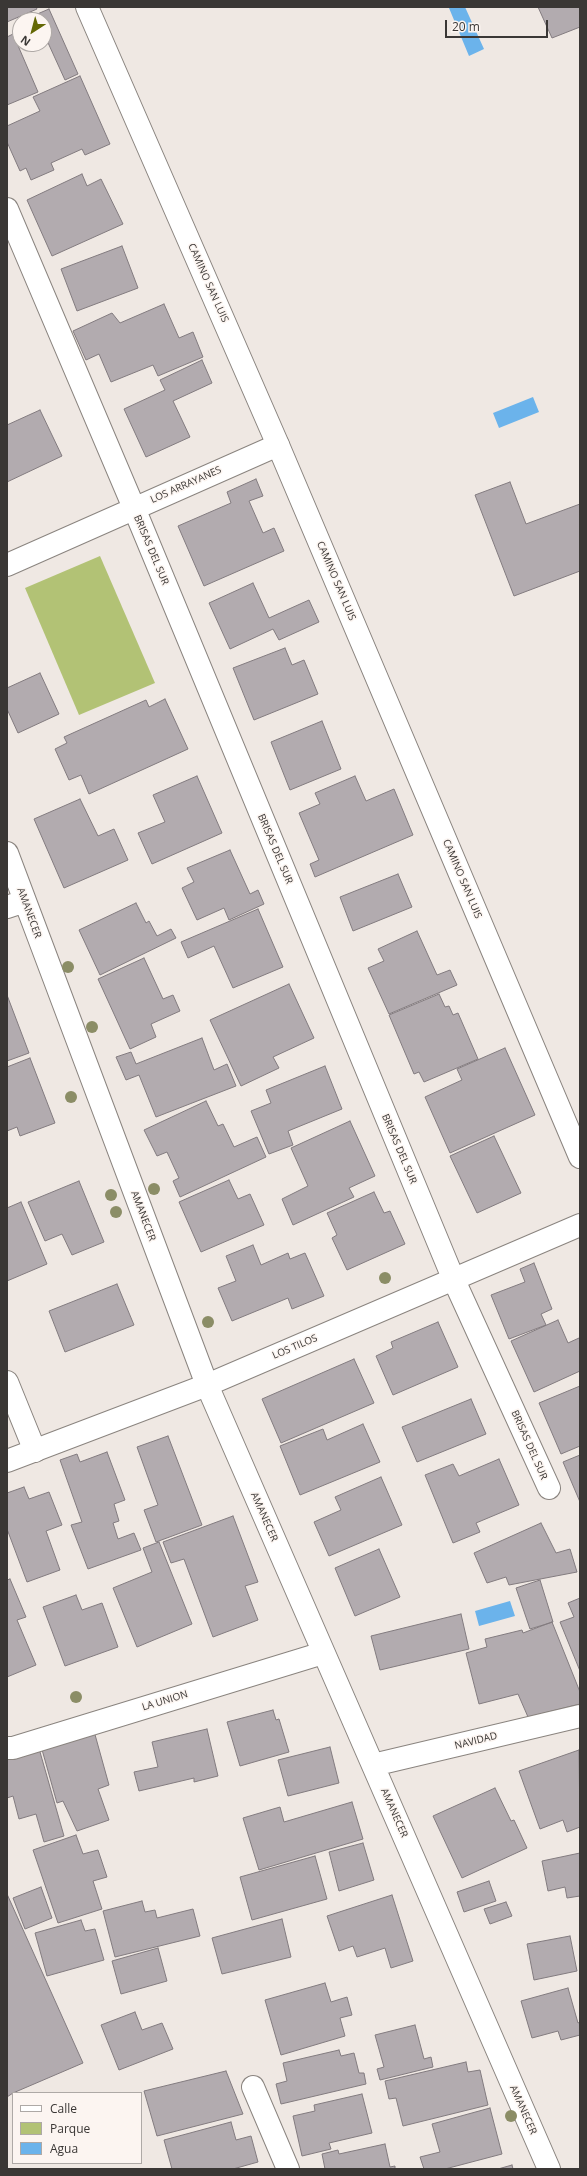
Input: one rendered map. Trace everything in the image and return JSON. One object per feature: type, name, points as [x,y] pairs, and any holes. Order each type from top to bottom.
[{"type":"street","name":"CAMINO SAN LUIS","points":[[87,7],[278,445],[580,1157]]},
{"type":"street","name":"BRISAS DEL SUR","points":[[7,209],[134,508],[453,1278],[549,1488]]},
{"type":"street","name":"LOS ARRAYANES","points":[[7,565],[278,445]]},
{"type":"street","name":"AMANECER","points":[[7,853],[16,904],[207,1385],[549,2169]]},
{"type":"street","name":"LOS TILOS","points":[[7,1461],[35,1452],[207,1385],[453,1278],[580,1225]]},
{"type":"street","points":[[7,1382],[35,1452]]},
{"type":"street","name":"LA UNION","points":[[7,1748],[13,1748],[323,1653]]},
{"type":"street","name":"NAVIDAD","points":[[373,1766],[580,1716]]},
{"type":"street","points":[[253,2086],[288,2169]]},
{"type":"green space","points":[[100,556],[155,683],[79,715],[25,588]]},
{"type":"water","points":[[465,7],[484,49],[469,56],[449,8]]},
{"type":"water","points":[[533,397],[539,412],[499,428],[493,413]]},
{"type":"water","points":[[510,1601],[515,1616],[479,1626],[475,1611]]},
{"type":"building","points":[[7,7],[36,7],[37,9],[30,12],[12,12],[12,20],[7,22]]},
{"type":"building","points":[[538,7],[580,7],[580,27],[552,38]]},
{"type":"building","points":[[49,9],[50,12],[42,12]]},
{"type":"building","points":[[52,16],[78,74],[65,80],[52,52]]},
{"type":"building","points":[[12,34],[12,52],[21,52],[38,92],[7,105],[7,37]]},
{"type":"building","points":[[80,76],[110,144],[85,155],[82,149],[51,163],[54,170],[31,180],[26,168],[20,171],[7,142],[7,126],[40,111],[33,97]]},
{"type":"building","points":[[82,174],[87,186],[101,179],[123,224],[52,256],[27,200]]},
{"type":"building","points":[[122,246],[138,288],[77,311],[61,269]]},
{"type":"building","points":[[164,304],[179,338],[193,332],[203,357],[158,376],[153,365],[111,382],[99,354],[86,360],[73,331],[112,313],[120,323]]},
{"type":"building","points":[[202,360],[212,383],[173,401],[190,437],[146,457],[124,409],[165,390],[160,380]]},
{"type":"building","points":[[40,410],[62,456],[7,482],[7,425]]},
{"type":"building","points":[[256,479],[263,496],[249,501],[263,533],[274,528],[284,551],[204,586],[178,526],[231,503],[227,492]]},
{"type":"building","points":[[510,482],[526,524],[580,504],[580,571],[514,596],[475,495]]},
{"type":"building","points":[[253,583],[269,618],[309,600],[319,622],[279,640],[273,629],[230,649],[209,603]]},
{"type":"building","points":[[285,648],[292,665],[304,660],[318,694],[254,720],[233,668]]},
{"type":"building","points":[[40,673],[59,714],[18,733],[7,709],[7,688]]},
{"type":"building","points":[[165,699],[188,749],[89,794],[81,775],[69,780],[55,749],[67,743],[64,737],[146,700],[149,707]]},
{"type":"building","points":[[322,721],[341,769],[290,790],[271,742]]},
{"type":"building","points":[[197,776],[222,833],[152,864],[138,833],[165,822],[153,795]]},
{"type":"building","points":[[355,776],[366,801],[394,789],[413,835],[315,877],[310,864],[319,860],[299,813],[320,804],[315,793]]},
{"type":"building","points":[[80,799],[98,836],[114,829],[128,860],[64,888],[34,819]]},
{"type":"building","points":[[230,850],[250,894],[258,890],[264,904],[229,920],[224,908],[197,920],[182,888],[194,882],[187,868]]},
{"type":"building","points":[[398,874],[412,907],[353,931],[340,897]]},
{"type":"building","points":[[136,903],[146,923],[149,921],[157,936],[171,929],[176,938],[100,975],[79,930]]},
{"type":"building","points":[[258,909],[283,967],[233,988],[214,946],[188,958],[181,942]]},
{"type":"building","points":[[417,931],[437,975],[450,970],[457,985],[389,1014],[368,968],[384,961],[378,949]]},
{"type":"building","points":[[144,958],[163,999],[173,995],[180,1011],[151,1024],[156,1037],[130,1049],[98,979]]},
{"type":"building","points":[[289,984],[314,1038],[273,1057],[279,1068],[241,1086],[210,1020]]},
{"type":"building","points":[[439,994],[445,1007],[449,1006],[453,1015],[458,1013],[478,1059],[424,1082],[419,1072],[414,1074],[389,1015]]},
{"type":"building","points":[[7,995],[29,1053],[7,1061]]},
{"type":"building","points":[[202,1038],[214,1070],[227,1064],[236,1086],[156,1117],[139,1075],[126,1080],[116,1057],[131,1052],[136,1064]]},
{"type":"building","points":[[505,1048],[535,1115],[450,1153],[425,1097],[462,1080],[457,1069]]},
{"type":"building","points":[[30,1058],[55,1123],[20,1136],[17,1127],[7,1131],[7,1067]]},
{"type":"building","points":[[325,1066],[342,1109],[288,1131],[293,1145],[269,1154],[251,1111],[271,1103],[266,1090]]},
{"type":"building","points":[[206,1101],[218,1126],[223,1124],[234,1147],[257,1137],[266,1157],[180,1197],[173,1181],[179,1178],[167,1152],[157,1156],[144,1130]]},
{"type":"building","points":[[350,1121],[375,1176],[349,1188],[354,1197],[293,1225],[282,1199],[308,1186],[291,1148]]},
{"type":"building","points":[[494,1136],[521,1193],[477,1213],[450,1156]]},
{"type":"building","points":[[229,1180],[238,1199],[250,1194],[264,1225],[201,1252],[179,1202]]},
{"type":"building","points":[[79,1181],[104,1242],[72,1255],[62,1234],[45,1241],[28,1202]]},
{"type":"building","points":[[374,1192],[384,1213],[390,1211],[405,1244],[347,1270],[332,1238],[337,1235],[327,1213]]},
{"type":"building","points":[[21,1202],[47,1264],[7,1281],[7,1208]]},
{"type":"building","points":[[253,1245],[261,1265],[288,1253],[290,1259],[305,1253],[324,1296],[292,1309],[288,1298],[232,1321],[218,1288],[236,1281],[226,1256]]},
{"type":"building","points":[[534,1263],[552,1309],[541,1314],[546,1325],[509,1339],[491,1295],[525,1282],[520,1269]]},
{"type":"building","points":[[117,1284],[134,1325],[65,1352],[49,1311]]},
{"type":"building","points":[[558,1320],[568,1343],[579,1338],[580,1371],[534,1392],[511,1341]]},
{"type":"building","points":[[438,1322],[458,1367],[393,1395],[376,1356],[393,1348],[391,1342]]},
{"type":"building","points":[[354,1359],[374,1403],[281,1443],[262,1399]]},
{"type":"building","points":[[580,1386],[580,1446],[561,1454],[539,1403]]},
{"type":"building","points":[[471,1399],[486,1434],[417,1462],[402,1427]]},
{"type":"building","points":[[363,1424],[380,1462],[300,1495],[280,1446],[323,1429],[327,1440]]},
{"type":"building","points":[[168,1436],[202,1525],[156,1542],[144,1510],[158,1505],[137,1447]]},
{"type":"building","points":[[107,1452],[125,1500],[114,1504],[119,1521],[113,1523],[118,1539],[134,1533],[141,1550],[88,1569],[71,1525],[82,1522],[60,1460],[77,1454],[80,1462]]},
{"type":"building","points":[[580,1455],[580,1502],[563,1462]]},
{"type":"building","points":[[499,1459],[519,1505],[476,1523],[480,1532],[453,1543],[425,1475],[453,1464],[459,1476]]},
{"type":"building","points":[[381,1477],[402,1525],[329,1556],[314,1522],[341,1510],[335,1497]]},
{"type":"building","points":[[24,1487],[29,1499],[49,1492],[62,1525],[46,1531],[60,1570],[27,1582],[7,1529],[7,1493]]},
{"type":"building","points":[[233,1516],[258,1582],[245,1586],[258,1620],[213,1637],[184,1559],[171,1563],[163,1542]]},
{"type":"building","points":[[541,1523],[556,1553],[570,1549],[577,1572],[509,1585],[506,1577],[487,1583],[474,1553]]},
{"type":"building","points":[[159,1542],[192,1624],[137,1647],[113,1588],[152,1572],[143,1548]]},
{"type":"building","points":[[379,1549],[400,1597],[355,1616],[335,1568]]},
{"type":"building","points":[[10,1579],[26,1617],[17,1620],[36,1665],[7,1677],[7,1580]]},
{"type":"building","points":[[540,1580],[553,1622],[530,1629],[516,1588]]},
{"type":"building","points":[[76,1595],[82,1610],[102,1603],[118,1647],[65,1666],[43,1607]]},
{"type":"building","points":[[580,1598],[580,1671],[560,1622],[574,1617],[568,1603]]},
{"type":"building","points":[[461,1614],[469,1649],[380,1670],[371,1636]]},
{"type":"building","points":[[552,1622],[580,1692],[580,1704],[528,1717],[518,1694],[479,1704],[466,1653],[487,1647],[485,1639],[522,1630],[523,1633]]},
{"type":"building","points":[[273,1710],[276,1720],[279,1719],[289,1752],[240,1766],[227,1722]]},
{"type":"building","points":[[207,1729],[218,1776],[194,1782],[194,1778],[139,1791],[134,1772],[158,1767],[152,1742]]},
{"type":"building","points":[[94,1731],[109,1785],[98,1789],[109,1820],[77,1831],[63,1801],[57,1803],[41,1746]]},
{"type":"building","points":[[38,1745],[64,1836],[44,1842],[36,1814],[19,1819],[13,1796],[7,1798],[7,1754]]},
{"type":"building","points":[[330,1747],[339,1783],[288,1796],[278,1760]]},
{"type":"building","points":[[579,1750],[580,1827],[567,1832],[563,1820],[540,1829],[519,1771]]},
{"type":"building","points":[[495,1788],[511,1821],[514,1820],[527,1848],[462,1878],[433,1816]]},
{"type":"building","points":[[352,1802],[363,1839],[259,1870],[243,1818],[280,1807],[284,1822]]},
{"type":"building","points":[[76,1835],[83,1854],[98,1850],[107,1877],[93,1881],[102,1909],[58,1923],[33,1850]]},
{"type":"building","points":[[363,1843],[374,1880],[339,1891],[329,1852]]},
{"type":"building","points":[[580,1853],[580,1896],[567,1898],[565,1887],[548,1891],[542,1861]]},
{"type":"building","points":[[315,1856],[327,1899],[252,1920],[240,1877]]},
{"type":"building","points":[[489,1881],[496,1901],[464,1912],[457,1892]]},
{"type":"building","points":[[41,1887],[52,1918],[25,1929],[13,1898]]},
{"type":"building","points":[[7,1894],[83,2063],[15,2092],[12,2092],[7,2097]]},
{"type":"building","points":[[392,1895],[413,1961],[391,1968],[385,1948],[357,1957],[353,1946],[339,1951],[327,1916]]},
{"type":"building","points":[[142,1901],[145,1912],[155,1910],[157,1918],[193,1909],[200,1936],[115,1957],[103,1911]]},
{"type":"building","points":[[506,1902],[512,1916],[490,1924],[484,1909]]},
{"type":"building","points":[[282,1919],[291,1957],[222,1974],[212,1938]]},
{"type":"building","points":[[81,1920],[85,1931],[95,1929],[104,1960],[47,1976],[35,1933]]},
{"type":"building","points":[[570,1936],[577,1971],[534,1980],[527,1944]]},
{"type":"building","points":[[158,1948],[167,1981],[121,1994],[112,1961]]},
{"type":"building","points":[[325,1983],[331,2002],[347,1997],[352,2015],[340,2018],[345,2036],[281,2055],[265,2000]]},
{"type":"building","points":[[568,1988],[578,2023],[580,2022],[580,2035],[561,2040],[558,2031],[532,2038],[521,2001]]},
{"type":"building","points":[[135,2012],[142,2030],[162,2023],[173,2049],[119,2070],[101,2025]]},
{"type":"building","points":[[415,2025],[424,2059],[431,2057],[433,2067],[380,2080],[377,2069],[384,2067],[375,2035]]},
{"type":"building","points":[[339,2050],[341,2056],[354,2053],[359,2073],[364,2073],[366,2084],[281,2104],[276,2084],[287,2081],[283,2063]]},
{"type":"building","points":[[466,2062],[468,2072],[480,2070],[488,2105],[403,2126],[396,2098],[389,2099],[385,2081]]},
{"type":"building","points":[[226,2071],[243,2114],[157,2136],[144,2091]]},
{"type":"building","points":[[362,2094],[372,2133],[329,2143],[331,2149],[302,2156],[293,2116],[315,2111],[314,2105]]},
{"type":"building","points":[[490,2108],[502,2154],[445,2169],[424,2169],[420,2157],[440,2152],[432,2124]]},
{"type":"building","points":[[231,2122],[236,2140],[251,2136],[258,2162],[233,2169],[172,2169],[164,2140]]},
{"type":"building","points":[[385,2144],[390,2167],[395,2166],[395,2169],[325,2169],[322,2154],[338,2150],[339,2154]]},
{"type":"building","points":[[512,2165],[513,2169],[498,2169]]}]
